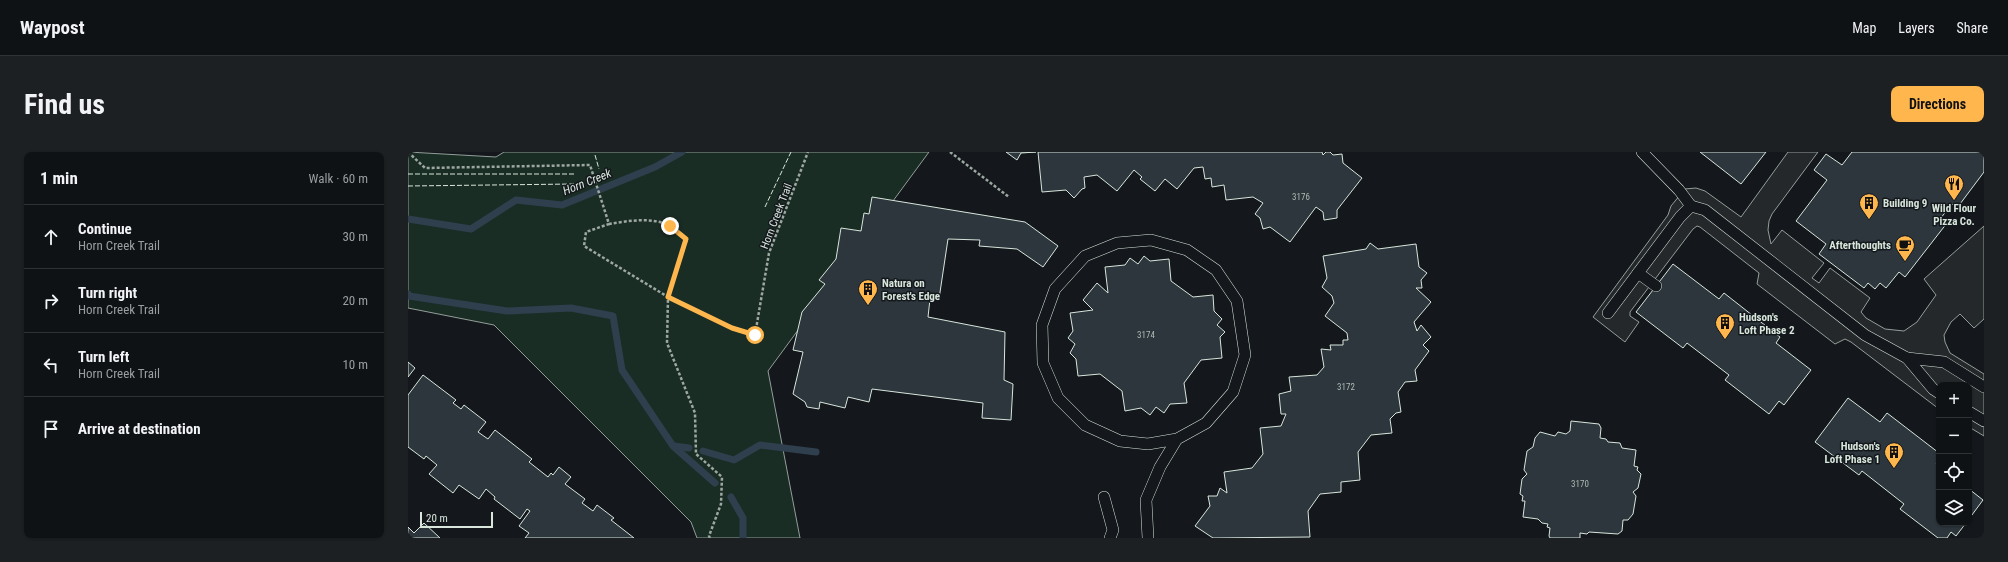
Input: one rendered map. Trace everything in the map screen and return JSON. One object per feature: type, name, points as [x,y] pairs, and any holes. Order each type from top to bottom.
[{"type":"lane","points":[[1642,152],[1679,190],[1691,206],[1705,210],[1865,335],[1907,358],[1933,389],[1936,390]]},
{"type":"lane","points":[[1608,313],[1680,217],[1691,206]]},
{"type":"lane","points":[[1148,538],[1146,500],[1160,467],[1177,439],[1206,423],[1233,392],[1244,355],[1237,301],[1216,270],[1187,250],[1151,240],[1117,243],[1086,256],[1055,289],[1042,325],[1043,364],[1058,398],[1085,425],[1120,441],[1148,444],[1177,439]]},
{"type":"lane","points":[[1638,273],[1656,286]]},
{"type":"lane","points":[[1907,358],[1944,362],[1984,387]]},
{"type":"lane","points":[[1972,414],[1984,421]]},
{"type":"lane","points":[[1104,497],[1113,530],[1110,538]]},
{"type":"path","points":[[408,152],[425,168],[590,165],[609,224]]},
{"type":"path","name":"Horn Creek Trail","points":[[710,538],[709,536],[721,504],[722,477],[696,454],[695,413],[667,343],[668,297],[686,239],[670,226],[653,221],[631,220],[609,224],[586,232],[584,246],[668,297],[732,328],[755,335],[769,253],[808,152]]},
{"type":"path","points":[[950,152],[1009,197]]},
{"type":"green space","points":[[408,152],[496,157],[504,152],[929,152],[768,371],[800,538],[697,538],[691,522],[494,325],[408,308]]},
{"type":"shaded area","points":[[1788,152],[1818,152],[1772,214],[1769,221],[1768,230],[1771,244],[1782,230],[1824,263],[1812,278],[1819,283],[1830,268],[1870,298],[1861,312],[1866,318],[1885,329],[1904,331],[1917,322],[1936,295],[1924,279],[1984,226],[1984,319],[1974,328],[1960,314],[1951,322],[1944,335],[1945,342],[1950,353],[1984,374],[1984,436],[1972,429],[1972,382],[1936,382],[1936,407],[1851,342],[1845,339],[1835,344],[1757,284],[1759,273],[1697,226],[1693,229],[1630,312],[1630,316],[1639,322],[1625,342],[1593,317],[1668,215],[1671,206],[1685,189],[1696,188],[1705,191],[1741,217]]},
{"type":"building","points":[[1006,152],[1036,152],[1021,153],[1017,160]]},
{"type":"building","points":[[1038,152],[1322,152],[1323,155],[1326,152],[1330,152],[1333,155],[1342,154],[1343,163],[1362,178],[1337,210],[1337,218],[1324,220],[1323,212],[1316,207],[1290,242],[1270,227],[1263,229],[1260,218],[1255,214],[1263,203],[1253,197],[1226,200],[1224,185],[1212,187],[1211,178],[1205,179],[1203,167],[1194,168],[1177,189],[1165,179],[1155,191],[1140,179],[1142,177],[1134,170],[1117,191],[1097,175],[1084,177],[1085,188],[1082,189],[1074,198],[1066,190],[1042,192]]},
{"type":"building","points":[[1700,152],[1766,152],[1741,184]]},
{"type":"building","name":"Building 9","points":[[1852,152],[1984,152],[1984,172],[1957,208],[1952,204],[1940,219],[1947,223],[1905,277],[1899,272],[1886,288],[1880,283],[1875,289],[1868,283],[1864,288],[1819,254],[1826,244],[1796,221],[1827,180],[1814,170],[1826,154],[1842,165]]},
{"type":"building","name":"Natura on Forest's Edge","points":[[872,197],[1025,222],[1058,246],[1043,267],[1017,249],[979,246],[980,240],[948,239],[939,299],[930,299],[928,317],[1005,332],[1004,380],[1013,384],[1011,420],[982,418],[983,403],[872,389],[869,402],[848,397],[845,408],[820,402],[819,409],[807,407],[805,402],[793,394],[803,352],[793,350],[802,312],[825,284],[819,280],[836,259],[841,228],[861,231],[864,213],[869,214]]},
{"type":"building","points":[[1370,243],[1378,249],[1416,244],[1419,267],[1427,273],[1421,280],[1422,288],[1416,288],[1431,302],[1414,322],[1417,331],[1421,325],[1431,337],[1423,345],[1429,351],[1415,370],[1417,381],[1405,382],[1398,392],[1401,412],[1396,413],[1390,419],[1392,433],[1371,435],[1358,452],[1360,480],[1341,482],[1341,492],[1320,494],[1308,511],[1310,537],[1213,538],[1195,526],[1210,506],[1208,496],[1217,496],[1220,488],[1227,493],[1224,472],[1252,468],[1263,454],[1260,428],[1281,426],[1286,414],[1281,414],[1279,394],[1291,391],[1289,377],[1317,375],[1324,367],[1321,349],[1331,350],[1330,345],[1343,345],[1343,340],[1348,340],[1347,333],[1325,316],[1334,303],[1332,296],[1322,287],[1327,278],[1323,256],[1366,249]]},
{"type":"building","points":[[1144,256],[1150,261],[1169,259],[1171,281],[1193,297],[1213,295],[1214,311],[1222,319],[1217,325],[1225,332],[1220,337],[1222,358],[1201,360],[1184,383],[1187,403],[1170,404],[1164,413],[1156,407],[1150,415],[1141,408],[1125,411],[1122,391],[1100,374],[1078,376],[1076,359],[1070,353],[1075,344],[1068,338],[1073,331],[1070,313],[1093,310],[1083,300],[1097,283],[1108,293],[1105,267],[1125,265],[1130,258],[1138,264]]},
{"type":"building","name":"Hudson's Loft Phase 2","points":[[1673,264],[1719,299],[1724,293],[1780,337],[1776,343],[1811,370],[1784,405],[1779,401],[1769,414],[1725,380],[1729,375],[1687,343],[1683,348],[1636,312]]},
{"type":"building","points":[[408,362],[415,368],[408,377]]},
{"type":"building","points":[[423,375],[456,400],[453,403],[461,409],[464,405],[486,422],[478,432],[488,439],[495,430],[532,459],[529,462],[548,477],[551,473],[553,475],[559,467],[571,477],[565,484],[585,499],[582,503],[593,511],[597,505],[614,518],[611,520],[634,538],[525,538],[529,533],[519,526],[530,511],[527,509],[520,519],[494,499],[495,497],[486,489],[479,499],[459,485],[453,493],[429,474],[437,465],[426,456],[424,459],[408,447],[408,395]]},
{"type":"building","name":"Hudson's Loft Phase 1","points":[[1848,398],[1880,422],[1887,413],[1936,451],[1936,526],[1964,526],[1956,536],[1951,532],[1947,538],[1938,538],[1900,509],[1904,504],[1862,471],[1859,475],[1815,442]]},
{"type":"building","points":[[1571,421],[1599,424],[1601,428],[1600,438],[1606,439],[1608,442],[1620,443],[1622,448],[1636,450],[1634,466],[1638,467],[1637,470],[1641,474],[1638,488],[1633,492],[1636,496],[1633,514],[1628,520],[1623,520],[1622,531],[1618,534],[1589,532],[1587,534],[1580,533],[1580,538],[1550,538],[1550,528],[1547,527],[1548,524],[1542,523],[1538,519],[1523,517],[1525,501],[1522,501],[1523,496],[1520,494],[1522,479],[1527,474],[1524,470],[1527,451],[1533,447],[1535,438],[1540,432],[1555,436],[1558,432],[1566,434],[1570,431]]},
{"type":"building","points":[[1972,491],[1983,500],[1972,515]]},
{"type":"building","points":[[424,523],[440,538],[408,538],[408,527],[414,533]]},
{"type":"waterway","name":"Horn Creek","points":[[408,219],[471,229],[516,200],[562,205],[655,167],[682,152]]},
{"type":"waterway","points":[[408,294],[409,296],[507,311],[571,308],[613,316],[622,370],[673,446],[715,483]]},
{"type":"waterway","points":[[703,451],[734,460],[760,445],[816,452]]},
{"type":"waterway","points":[[674,446],[689,448]]},
{"type":"waterway","points":[[731,497],[743,518],[743,538]]},
{"type":"fence","points":[[765,207],[791,152]]},
{"type":"fence","points":[[595,155],[599,169]]},
{"type":"fence","points":[[408,174],[576,174]]},
{"type":"fence","points":[[408,186],[574,184]]},
{"type":"place","name":"Wild Flour Pizza Co.","points":[[1954,201]]},
{"type":"place","name":"Building 9","points":[[1869,220]]},
{"type":"place","name":"Afterthoughts","points":[[1905,262]]},
{"type":"place","name":"Natura on Forest's Edge","points":[[868,306]]},
{"type":"place","name":"Hudson's Loft Phase 2","points":[[1725,340]]},
{"type":"place","name":"Hudson's Loft Phase 1","points":[[1894,469]]},
{"type":"route","points":[[670,226],[686,239],[668,297],[732,328],[755,335]]}]
